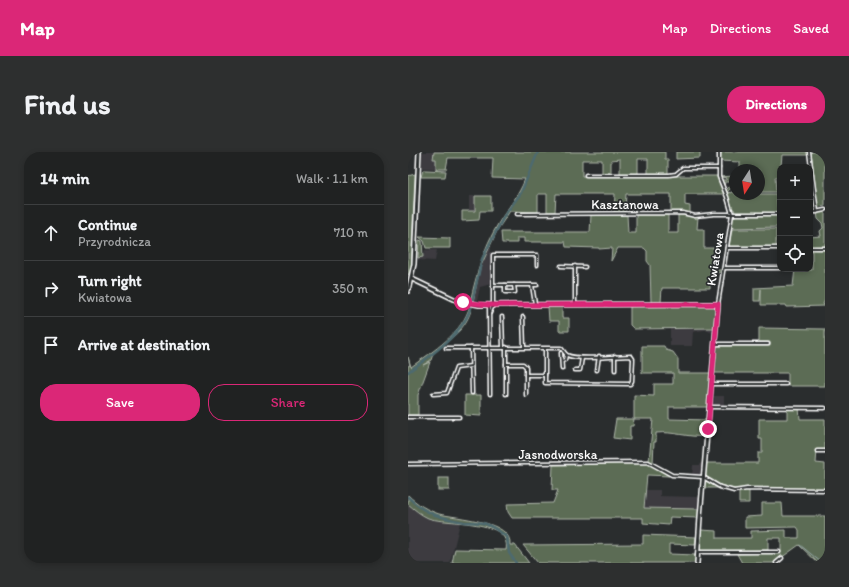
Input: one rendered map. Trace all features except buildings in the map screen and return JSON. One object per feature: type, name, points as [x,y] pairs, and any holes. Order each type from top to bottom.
[{"type":"street","points":[[408,292],[415,239],[419,152]]},
{"type":"street","name":"Kwiatowa","points":[[697,563],[718,304],[732,214],[720,179],[719,152]]},
{"type":"street","points":[[809,152],[817,212]]},
{"type":"street","points":[[586,175],[669,175],[676,174],[683,168],[719,168]]},
{"type":"street","points":[[813,213],[825,210]]},
{"type":"street","name":"Kasztanowa","points":[[517,214],[683,213],[695,216],[777,214]]},
{"type":"street","points":[[727,248],[777,248]]},
{"type":"street","points":[[813,248],[825,248]]},
{"type":"street","points":[[490,394],[489,314],[492,305],[494,255],[537,255],[537,265]]},
{"type":"street","points":[[561,266],[585,266]]},
{"type":"street","points":[[575,266],[575,304]]},
{"type":"street","points":[[724,268],[777,268]]},
{"type":"street","points":[[410,278],[456,300],[473,304],[718,304]]},
{"type":"street","points":[[532,284],[535,304]]},
{"type":"street","points":[[493,285],[537,284]]},
{"type":"street","points":[[505,285],[505,292],[514,292],[514,285]]},
{"type":"street","points":[[502,317],[502,348]]},
{"type":"street","points":[[523,317],[524,347]]},
{"type":"street","points":[[715,344],[768,344]]},
{"type":"street","points":[[446,348],[524,347],[561,348],[566,355],[582,358],[591,359],[599,356],[632,357],[632,381],[630,384],[545,383],[545,348]]},
{"type":"street","points":[[471,348],[472,393]]},
{"type":"street","points":[[506,348],[506,394]]},
{"type":"street","points":[[561,352],[562,369]]},
{"type":"street","points":[[561,361],[565,360],[566,355]]},
{"type":"street","points":[[597,370],[599,356]]},
{"type":"street","points":[[615,370],[616,356]]},
{"type":"street","points":[[575,370],[580,370],[582,358]]},
{"type":"street","points":[[506,364],[525,365],[526,395]]},
{"type":"street","points":[[433,394],[447,393],[456,368],[471,366]]},
{"type":"street","points":[[526,375],[545,375]]},
{"type":"street","points":[[712,384],[786,384]]},
{"type":"street","points":[[710,407],[825,408]]},
{"type":"street","points":[[408,418],[459,417]]},
{"type":"street","points":[[817,451],[825,451]]},
{"type":"street","name":"Jasnodworska","points":[[408,464],[644,462],[650,463],[672,475],[703,478]]},
{"type":"street","points":[[703,478],[720,487],[734,491],[747,489],[825,490]]},
{"type":"street","points":[[698,552],[779,552]]},
{"type":"street","points":[[776,563],[782,558]]},
{"type":"shaded area","points":[[422,152],[434,152],[433,159],[436,159],[436,169],[422,168]]},
{"type":"shaded area","points":[[469,196],[475,196],[475,211],[469,211]]},
{"type":"shaded area","points":[[489,247],[491,247],[491,284],[480,287],[477,301],[473,302],[480,268]]},
{"type":"shaded area","points":[[425,250],[437,250],[435,261],[418,260],[418,258],[423,257]]},
{"type":"shaded area","points":[[714,328],[713,333],[705,330],[693,332],[692,346],[670,346],[670,329]]},
{"type":"shaded area","points":[[713,396],[724,396],[724,406],[712,406]]},
{"type":"shaded area","points":[[703,463],[702,475],[692,476],[693,465],[700,465]]},
{"type":"shaded area","points":[[646,490],[660,490],[660,496],[700,497],[699,509],[644,508]]},
{"type":"shaded area","points":[[408,504],[428,518],[460,523],[450,563],[408,563]]},
{"type":"green space","points":[[434,152],[665,152],[665,159],[668,159],[668,174],[648,174],[648,159],[638,159],[638,174],[620,174],[620,159],[611,160],[611,174],[602,174],[602,160],[582,160],[582,176],[718,176],[725,194],[685,194],[685,205],[690,206],[690,214],[685,212],[671,212],[671,194],[626,194],[625,211],[614,212],[615,194],[556,194],[555,212],[547,212],[547,194],[538,194],[538,212],[510,211],[498,229],[480,268],[473,302],[470,302],[478,271],[488,243],[501,218],[520,191],[525,179],[492,178],[493,158],[448,158],[446,169],[436,169],[436,159],[433,159]]},
{"type":"green space","points":[[676,152],[700,152],[700,158],[676,159]]},
{"type":"green space","points":[[721,152],[807,152],[808,155],[782,155],[781,164],[777,164],[777,177],[775,177],[776,192],[765,192],[765,164],[740,164],[740,162],[720,161]]},
{"type":"green space","points":[[811,152],[825,152],[825,206],[818,207]]},
{"type":"green space","points":[[423,170],[446,171],[445,177],[421,177]]},
{"type":"green space","points":[[415,174],[411,271],[408,275],[408,176]]},
{"type":"green space","points":[[729,176],[729,182],[725,182],[724,187],[722,180],[726,180],[727,178],[720,177]]},
{"type":"green space","points":[[729,187],[727,192],[729,192],[729,200],[726,190]]},
{"type":"green space","points":[[765,194],[776,194],[777,213],[735,213],[734,209],[732,209],[729,200],[765,200]]},
{"type":"green space","points":[[475,196],[491,196],[491,211],[480,211],[479,220],[462,221],[462,211],[475,211]]},
{"type":"green space","points":[[825,211],[825,248],[813,248],[813,237],[821,236],[820,231],[823,228],[822,223],[818,219],[817,213]]},
{"type":"green space","points":[[591,215],[627,215],[628,233],[636,233],[636,215],[668,215],[668,233],[678,233],[678,215],[698,217],[697,229],[704,229],[704,248],[715,248],[712,270],[722,270],[721,272],[710,274],[710,288],[662,288],[661,302],[651,302],[650,265],[647,261],[647,251],[644,248],[618,248],[611,261],[612,248],[599,249],[566,247],[565,242],[524,242],[524,238],[517,238],[517,243],[502,243],[501,232],[590,232]]},
{"type":"green space","points":[[737,215],[777,215],[777,227],[733,228],[731,226],[732,218]]},
{"type":"green space","points":[[732,229],[776,229],[776,248],[729,247]]},
{"type":"green space","points":[[419,237],[450,238],[450,248],[426,248],[424,241]]},
{"type":"green space","points":[[419,240],[422,241],[423,257],[418,258]]},
{"type":"green space","points":[[813,249],[825,249],[825,300],[823,304],[825,306],[787,307],[786,305],[761,305],[761,289],[760,301],[754,301],[754,288],[793,286],[795,272],[813,272]]},
{"type":"green space","points":[[470,305],[472,307],[462,328],[433,354],[431,360],[423,365],[430,362],[418,395],[418,415],[408,415],[408,366],[410,365],[408,357],[411,367],[437,348],[454,333],[461,324]]},
{"type":"green space","points":[[562,305],[562,318],[569,318],[569,331],[559,331],[559,321],[549,321],[548,306]]},
{"type":"green space","points":[[630,306],[713,306],[716,309],[714,328],[634,329],[630,325]]},
{"type":"green space","points":[[759,328],[825,329],[825,386],[788,386],[788,373],[714,373],[716,346],[770,346],[770,342],[759,342]]},
{"type":"green space","points":[[642,346],[664,346],[666,350],[673,352],[678,359],[678,373],[711,373],[708,407],[669,407],[669,419],[707,420],[705,436],[656,433],[653,463],[649,461],[653,419],[634,419],[634,395],[654,396],[654,384],[673,384],[673,373],[642,373]]},
{"type":"green space","points":[[465,395],[481,395],[481,416],[465,415]]},
{"type":"green space","points":[[787,408],[799,408],[800,419],[825,419],[825,450],[817,450],[816,463],[825,464],[825,489],[730,489],[705,476],[706,463],[758,463],[758,453],[762,453],[762,439],[759,439],[759,419],[787,419]]},
{"type":"green space","points":[[616,419],[634,419],[633,426],[630,426],[630,440],[613,438]]},
{"type":"green space","points":[[648,463],[669,476],[647,475],[644,508],[699,509],[698,518],[670,517],[669,525],[643,523],[643,518],[512,518],[508,512],[507,504],[553,503],[558,490],[552,490],[553,465]]},
{"type":"green space","points":[[438,478],[449,478],[449,490],[438,490]]},
{"type":"green space","points":[[706,480],[718,487],[718,488],[704,488]]},
{"type":"green space","points":[[749,490],[749,503],[739,503],[739,492]]},
{"type":"green space","points":[[408,495],[426,509],[439,514],[482,522],[503,531],[509,537],[510,545],[515,545],[529,563],[452,563],[455,549],[506,550],[505,540],[499,532],[489,528],[428,518],[420,514],[408,504]]},
{"type":"green space","points":[[762,503],[782,503],[783,516],[825,516],[825,563],[818,563],[799,545],[774,563],[742,563],[737,554],[781,553],[781,538],[768,538],[768,550],[699,551],[701,530],[717,531],[717,538],[751,538],[751,531],[786,530],[786,538],[799,538],[799,530],[797,527],[745,528],[745,517],[762,516]]},
{"type":"green space","points":[[643,535],[696,537],[695,545],[669,544],[669,554],[695,555],[696,563],[538,563],[523,545],[643,544]]},
{"type":"waterway","points":[[472,302],[482,259],[504,216],[521,193],[538,152]]},
{"type":"waterway","points":[[408,372],[446,343],[455,334],[468,315],[471,305]]},
{"type":"waterway","points":[[408,497],[420,508],[448,519],[464,522],[478,522],[495,528],[507,537],[509,553],[516,563]]},
{"type":"waterway","points":[[800,545],[822,563]]},
{"type":"route","points":[[463,302],[489,305],[718,304],[708,429]]}]
